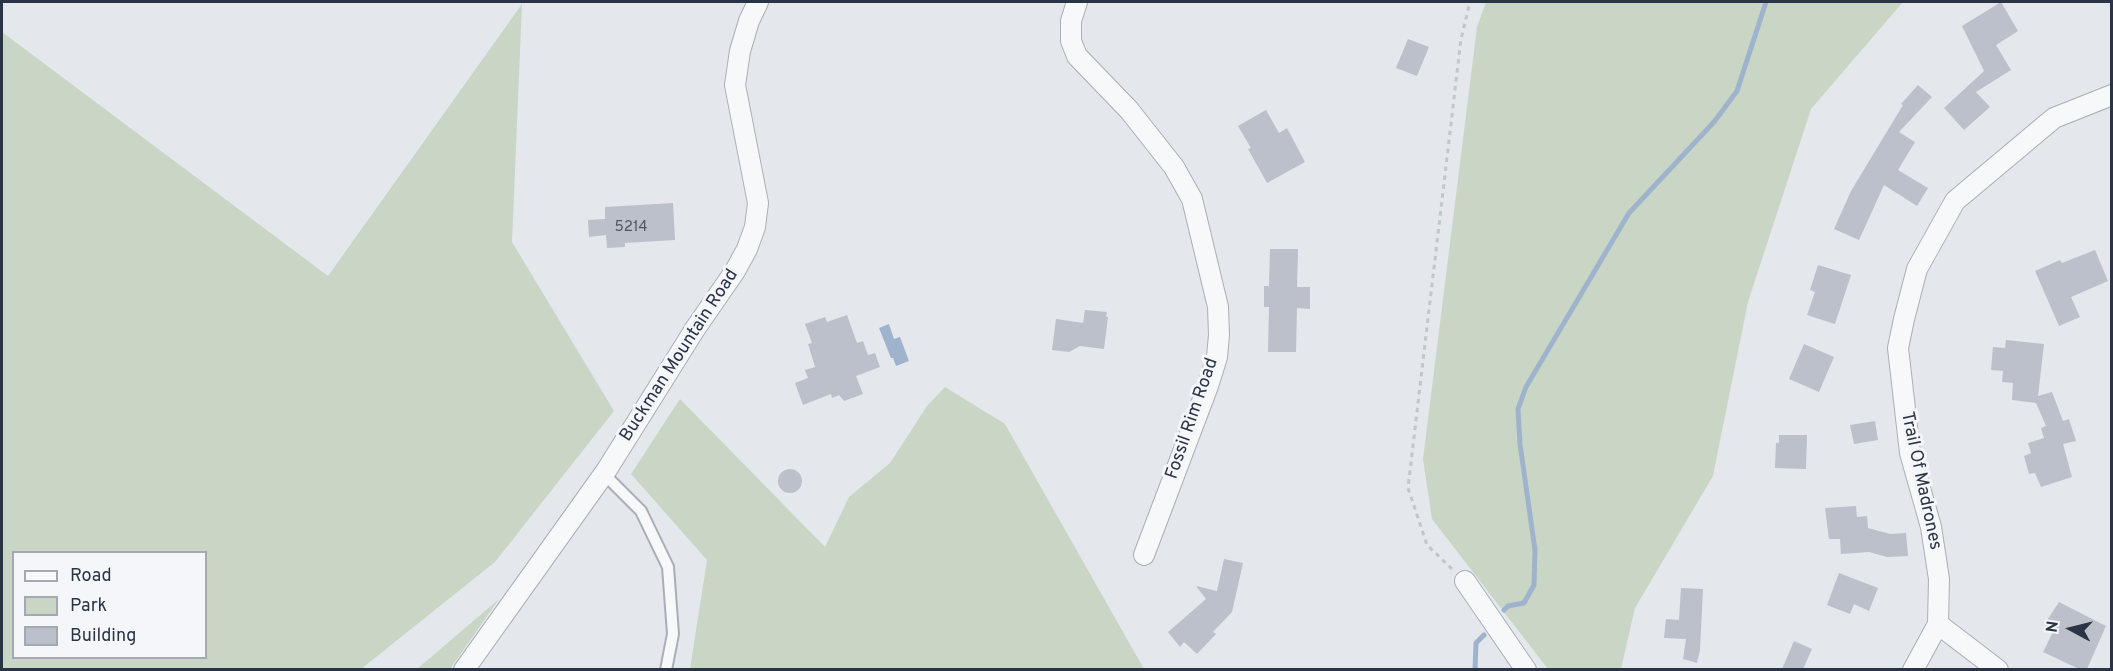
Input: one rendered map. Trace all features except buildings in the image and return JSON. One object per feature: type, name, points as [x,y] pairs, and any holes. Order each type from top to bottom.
[{"type":"street","name":"Buckman Mountain Road","points":[[464,669],[604,474],[695,329],[735,271],[755,226],[758,203],[735,85],[740,51],[748,21],[758,2]]},
{"type":"street","name":"Fossil Rim Road","points":[[1077,2],[1071,21],[1071,41],[1077,56],[1142,126],[1174,167],[1192,199],[1218,307],[1217,357],[1144,555]]},
{"type":"street","name":"Trail Of Madrones","points":[[1912,669],[1938,624],[1939,579],[1931,527],[1910,453],[1898,348],[1917,269],[1955,201],[2054,118],[2112,95]]},
{"type":"street","points":[[1465,581],[1526,669]]},
{"type":"street","points":[[1938,624],[1998,669]]},
{"type":"lane","points":[[604,474],[640,511],[668,567],[673,634],[666,669]]},
{"type":"path","points":[[1465,581],[1427,545],[1408,488],[1461,39],[1470,2]]},
{"type":"green space","points":[[1486,2],[1903,2],[1811,109],[1748,302],[1713,476],[1635,608],[1621,669],[1548,669],[1432,519],[1423,459],[1477,27]]},
{"type":"green space","points":[[522,4],[512,242],[614,411],[495,562],[361,669],[2,669],[2,32],[328,276]]},
{"type":"green space","points":[[945,387],[1005,424],[1144,669],[690,669],[707,560],[631,474],[680,399],[825,547],[849,497],[890,463],[927,406]]},
{"type":"green space","points":[[499,599],[450,669],[417,669]]},
{"type":"water","points":[[889,324],[894,339],[900,337],[909,361],[896,366],[879,328]]},
{"type":"waterway","points":[[1504,610],[1508,606],[1524,603],[1534,585],[1535,550],[1520,444],[1518,409],[1526,387],[1629,213],[1714,122],[1737,91],[1766,2]]},
{"type":"waterway","points":[[1475,670],[1476,643],[1484,635]]}]
